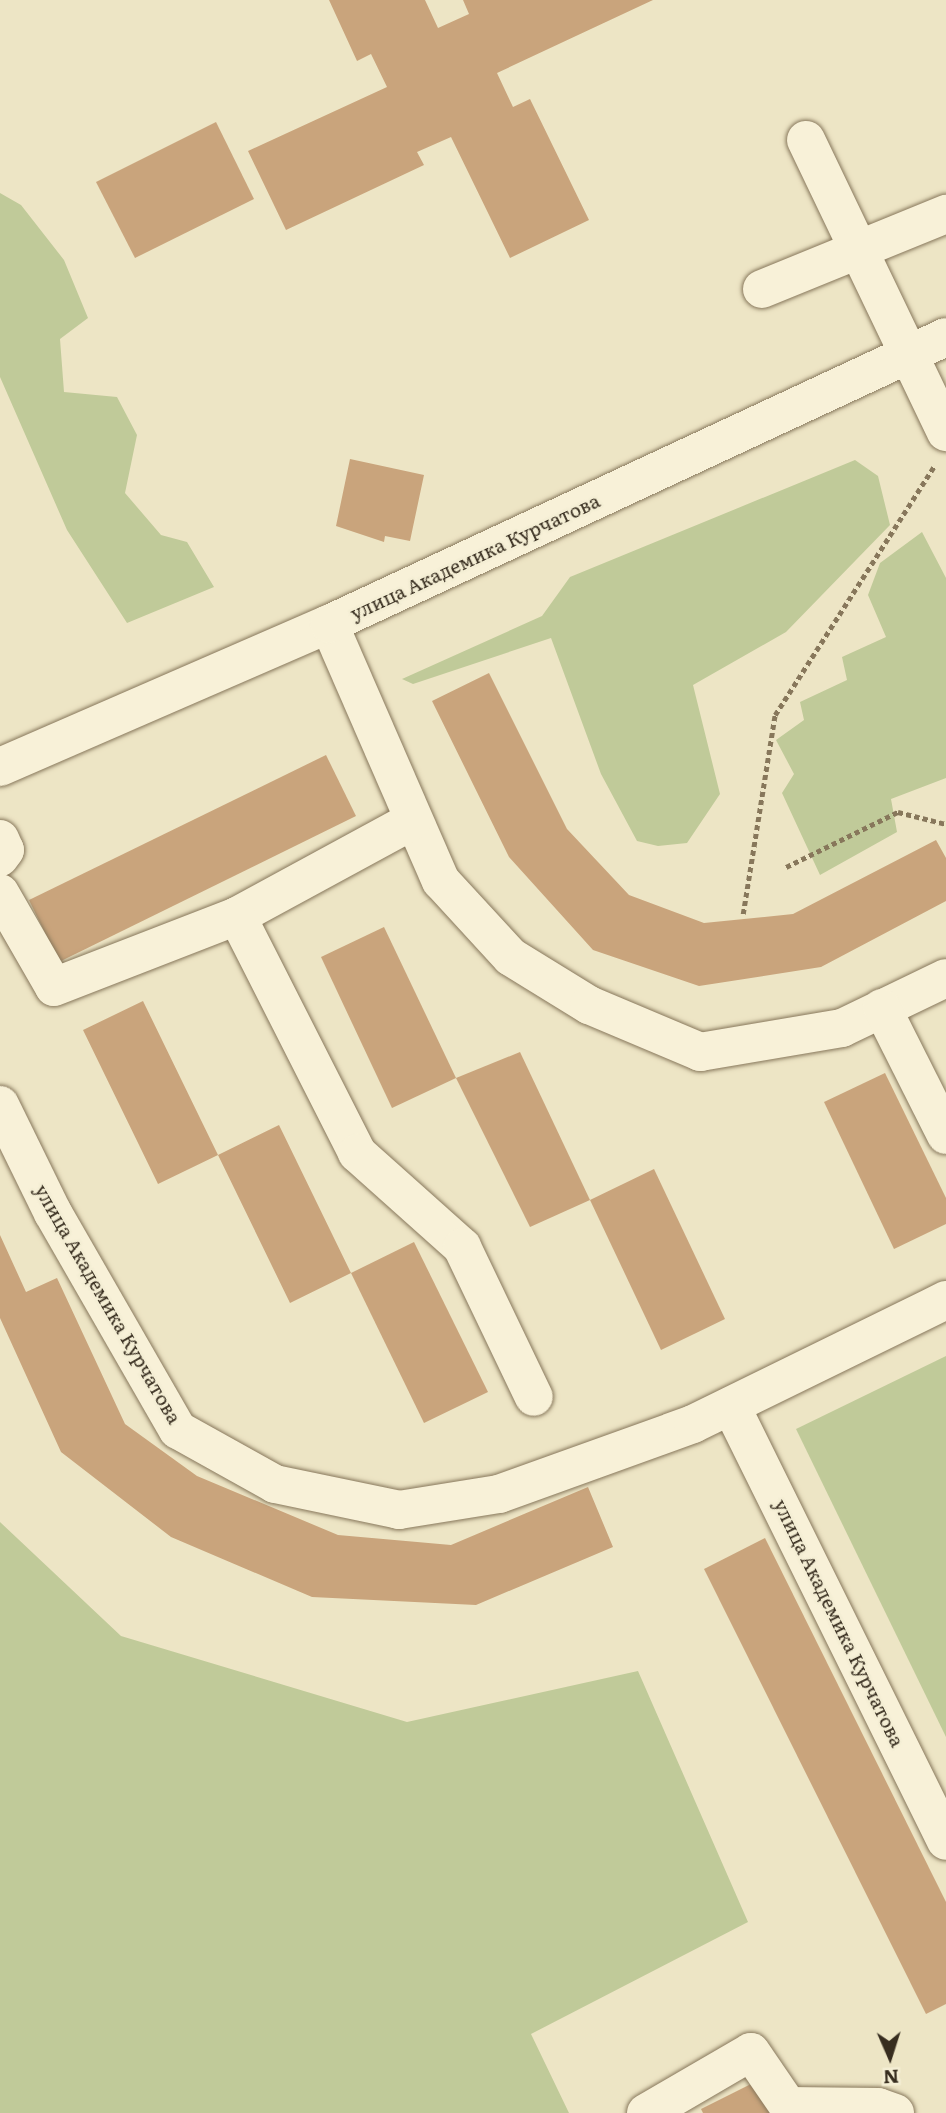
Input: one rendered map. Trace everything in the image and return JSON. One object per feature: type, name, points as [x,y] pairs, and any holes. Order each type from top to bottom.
[{"type":"street","points":[[806,140],[911,354],[942,446]]},
{"type":"street","points":[[762,289],[946,214]]},
{"type":"street","name":"улица Академика Курчатова","points":[[0,767],[329,625],[946,337]]},
{"type":"street","points":[[329,625],[412,821],[441,881],[511,957],[589,1005],[700,1052],[842,1028],[946,978]]},
{"type":"street","points":[[0,893],[54,987],[237,916],[412,821]]},
{"type":"street","points":[[0,839],[5,850],[0,857]]},
{"type":"street","points":[[237,916],[357,1153],[462,1247],[534,1397]]},
{"type":"street","points":[[882,1008],[946,1135]]},
{"type":"street","name":"улица Академика Курчатова","points":[[0,1105],[53,1213],[178,1430],[275,1484],[399,1510],[499,1494],[692,1424],[946,1300]]},
{"type":"street","name":"улица Академика Курчатова","points":[[731,1406],[946,1841]]},
{"type":"street","points":[[646,2113],[751,2052],[790,2109],[878,2107],[895,2113]]},
{"type":"path","points":[[743,914],[775,715],[942,446]]},
{"type":"path","points":[[786,867],[898,812],[946,824]]},
{"type":"green space","points":[[0,193],[21,205],[64,260],[88,318],[60,339],[64,392],[117,397],[137,435],[125,493],[161,535],[187,542],[214,587],[127,623],[67,530],[0,377]]},
{"type":"green space","points":[[855,460],[878,476],[890,525],[786,632],[693,685],[720,794],[687,843],[658,846],[637,841],[601,774],[551,638],[413,684],[402,679],[542,616],[570,577]]},
{"type":"green space","points":[[922,532],[946,578],[946,778],[891,799],[897,832],[820,875],[782,793],[794,774],[776,740],[804,720],[800,702],[847,680],[842,657],[886,637],[868,595],[880,563]]},
{"type":"green space","points":[[946,1356],[946,1737],[796,1429]]},
{"type":"green space","points":[[0,1522],[121,1636],[407,1722],[638,1671],[748,1922],[531,2034],[569,2113],[0,2113]]},
{"type":"building","points":[[329,0],[425,0],[438,28],[469,14],[463,0],[653,0],[497,73],[513,107],[530,99],[589,220],[510,258],[451,137],[417,152],[424,165],[286,230],[248,151],[387,87],[371,54],[357,61]]},
{"type":"building","points":[[216,122],[254,199],[135,258],[96,182]]},
{"type":"building","points":[[350,459],[424,475],[410,541],[385,536],[384,542],[336,526]]},
{"type":"building","points":[[489,673],[567,829],[629,895],[704,923],[793,914],[936,840],[946,858],[946,901],[821,967],[699,986],[593,950],[509,857],[432,701]]},
{"type":"building","points":[[326,755],[356,816],[59,962],[29,900]]},
{"type":"building","points":[[384,927],[456,1078],[392,1108],[321,957]]},
{"type":"building","points":[[143,1001],[218,1155],[158,1184],[83,1030]]},
{"type":"building","points":[[520,1052],[590,1200],[530,1227],[456,1078]]},
{"type":"building","points":[[885,1073],[946,1198],[946,1224],[894,1249],[824,1102]]},
{"type":"building","points":[[279,1125],[351,1273],[290,1303],[218,1155]]},
{"type":"building","points":[[654,1169],[725,1319],[661,1350],[590,1200]]},
{"type":"building","points":[[0,1235],[26,1292],[57,1278],[125,1424],[197,1476],[338,1535],[451,1545],[588,1487],[613,1547],[476,1605],[312,1597],[171,1537],[61,1452],[0,1318]]},
{"type":"building","points":[[414,1242],[488,1392],[424,1423],[351,1273]]},
{"type":"building","points":[[765,1538],[946,1902],[946,2004],[926,2014],[704,1569]]},
{"type":"building","points":[[759,2080],[775,2113],[703,2113],[701,2109]]}]
